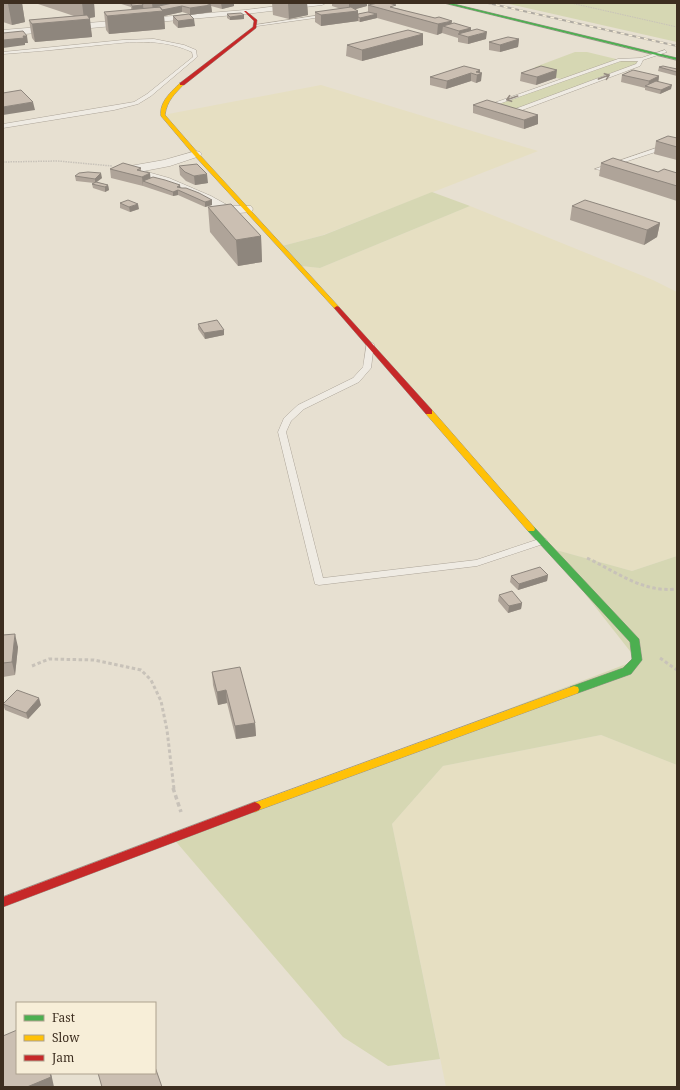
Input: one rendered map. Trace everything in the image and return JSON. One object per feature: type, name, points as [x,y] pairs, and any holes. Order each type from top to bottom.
[{"type":"street","points":[[3,33],[245,12],[322,3]]},
{"type":"street","points":[[446,3],[661,53],[677,54]]},
{"type":"street","points":[[462,3],[661,53],[677,59]]},
{"type":"street","points":[[3,902],[190,831],[626,671],[637,660],[635,641],[542,541],[370,344],[196,154],[163,115],[164,104],[173,92],[256,25],[256,21],[245,12]]},
{"type":"street","points":[[127,169],[159,166],[196,154]]},
{"type":"street","points":[[127,169],[165,181],[208,199],[227,210],[247,210]]},
{"type":"lane","points":[[256,25],[332,14]]},
{"type":"lane","points":[[3,53],[126,41],[165,41],[186,46],[194,51],[195,58],[150,95],[136,102],[114,108],[3,126]]},
{"type":"lane","points":[[641,59],[638,65],[567,90],[515,111],[494,104],[620,60],[641,59],[661,53]]},
{"type":"lane","points":[[549,86],[548,88],[553,90],[567,90]]},
{"type":"lane","points":[[598,169],[677,142]]},
{"type":"lane","points":[[370,344],[367,368],[356,380],[301,407],[287,420],[282,432],[319,582],[477,563],[542,541]]},
{"type":"path","points":[[571,3],[677,27]]},
{"type":"path","points":[[3,162],[48,160],[83,162],[127,169]]},
{"type":"path","points":[[582,557],[643,586],[670,591],[677,590]]},
{"type":"path","points":[[32,666],[50,659],[94,660],[141,670],[151,680],[161,701],[167,730],[174,793],[182,816],[190,831]]},
{"type":"shaded area","points":[[321,85],[538,151],[323,235],[282,246],[163,115]]},
{"type":"shaded area","points":[[470,206],[653,280],[677,292],[677,556],[632,571],[549,548],[301,266],[320,268]]},
{"type":"shaded area","points":[[601,735],[677,765],[677,1087],[446,1087],[392,824],[443,766]]},
{"type":"green space","points":[[505,3],[677,3],[677,42]]},
{"type":"green space","points":[[575,52],[587,52],[620,60],[641,59],[638,65],[515,111],[494,104],[565,80],[533,72],[535,67]]},
{"type":"green space","points":[[432,192],[470,206],[320,268],[301,266],[282,246],[324,235]]},
{"type":"green space","points":[[549,548],[632,571],[677,556],[677,765],[601,735],[443,766],[392,824],[440,1059],[388,1066],[343,1037],[172,837],[637,660]]},
{"type":"building","points":[[142,3],[143,5],[132,6],[131,4]]},
{"type":"building","points":[[173,3],[205,3],[211,5],[190,8],[182,6],[162,10],[160,7],[154,7]]},
{"type":"building","points":[[388,3],[396,5],[390,7],[452,21],[438,24],[368,5]]},
{"type":"building","points":[[160,7],[163,11],[107,16],[104,12]]},
{"type":"building","points":[[351,7],[358,11],[321,15],[315,12]]},
{"type":"building","points":[[368,12],[377,14],[360,18],[358,17],[358,14]]},
{"type":"building","points":[[241,13],[244,15],[230,17],[227,14]]},
{"type":"building","points":[[189,14],[194,19],[178,21],[173,16]]},
{"type":"building","points":[[87,15],[90,19],[32,24],[29,20]]},
{"type":"building","points":[[454,23],[471,28],[459,31],[443,26]]},
{"type":"building","points":[[477,29],[487,32],[468,37],[458,34]]},
{"type":"building","points":[[408,30],[423,34],[362,50],[347,45]]},
{"type":"building","points":[[23,31],[27,36],[23,36],[24,38],[3,40],[3,33]]},
{"type":"building","points":[[508,37],[519,39],[500,45],[489,42]]},
{"type":"building","points":[[464,66],[480,70],[476,72],[482,73],[477,75],[471,73],[447,81],[430,77]]},
{"type":"building","points":[[541,66],[557,70],[537,77],[521,73]]},
{"type":"building","points":[[663,66],[677,69],[677,72],[659,67]]},
{"type":"building","points":[[633,70],[659,76],[649,81],[622,75]]},
{"type":"building","points":[[656,81],[672,85],[661,90],[645,86]]},
{"type":"building","points":[[21,90],[33,102],[3,107],[3,93]]},
{"type":"building","points":[[487,100],[538,115],[524,120],[473,105]]},
{"type":"building","points":[[668,136],[677,138],[677,147],[656,141]]},
{"type":"building","points":[[613,158],[658,172],[664,169],[677,173],[677,186],[601,163]]},
{"type":"building","points":[[123,163],[141,168],[137,170],[150,173],[142,177],[110,169]]},
{"type":"building","points":[[197,164],[207,174],[194,176],[185,172],[179,166]]},
{"type":"building","points":[[79,173],[101,173],[95,179],[75,176]]},
{"type":"building","points":[[153,177],[180,185],[177,187],[186,188],[212,200],[205,202],[178,190],[173,192],[143,181]]},
{"type":"building","points":[[96,182],[108,185],[105,187],[92,184]]},
{"type":"building","points":[[128,200],[138,204],[129,207],[120,203]]},
{"type":"building","points":[[585,200],[660,223],[647,230],[572,206]]},
{"type":"building","points":[[231,204],[261,236],[236,240],[208,207]]},
{"type":"building","points":[[217,320],[224,330],[204,333],[198,324]]},
{"type":"building","points":[[540,567],[548,575],[519,584],[511,576]]},
{"type":"building","points":[[512,591],[522,603],[509,606],[499,595]]},
{"type":"building","points":[[15,634],[12,662],[3,663],[3,635]]},
{"type":"building","points":[[240,667],[255,723],[235,726],[226,690],[217,692],[212,672]]},
{"type":"building","points":[[17,690],[39,698],[26,713],[3,704]]},
{"type":"building","points":[[16,1030],[16,1074],[50,1074],[51,1077],[27,1087],[3,1087],[3,1036]]},
{"type":"building","points":[[156,1070],[162,1087],[102,1087],[98,1074],[156,1074]]},
{"type":"railway","points":[[488,3],[677,46]]},
{"type":"traffic: fast","points":[[446,3],[677,59]]},
{"type":"traffic: fast","points":[[531,529],[635,641],[637,660],[627,671],[574,690]]},
{"type":"traffic: slow","points":[[182,84],[167,101],[163,115],[196,154],[337,308]]},
{"type":"traffic: slow","points":[[429,412],[531,529]]},
{"type":"traffic: slow","points":[[255,807],[574,690]]},
{"type":"traffic: jam","points":[[182,84],[255,27],[256,21],[245,12]]},
{"type":"traffic: jam","points":[[337,308],[429,412]]},
{"type":"traffic: jam","points":[[3,902],[255,807]]}]
